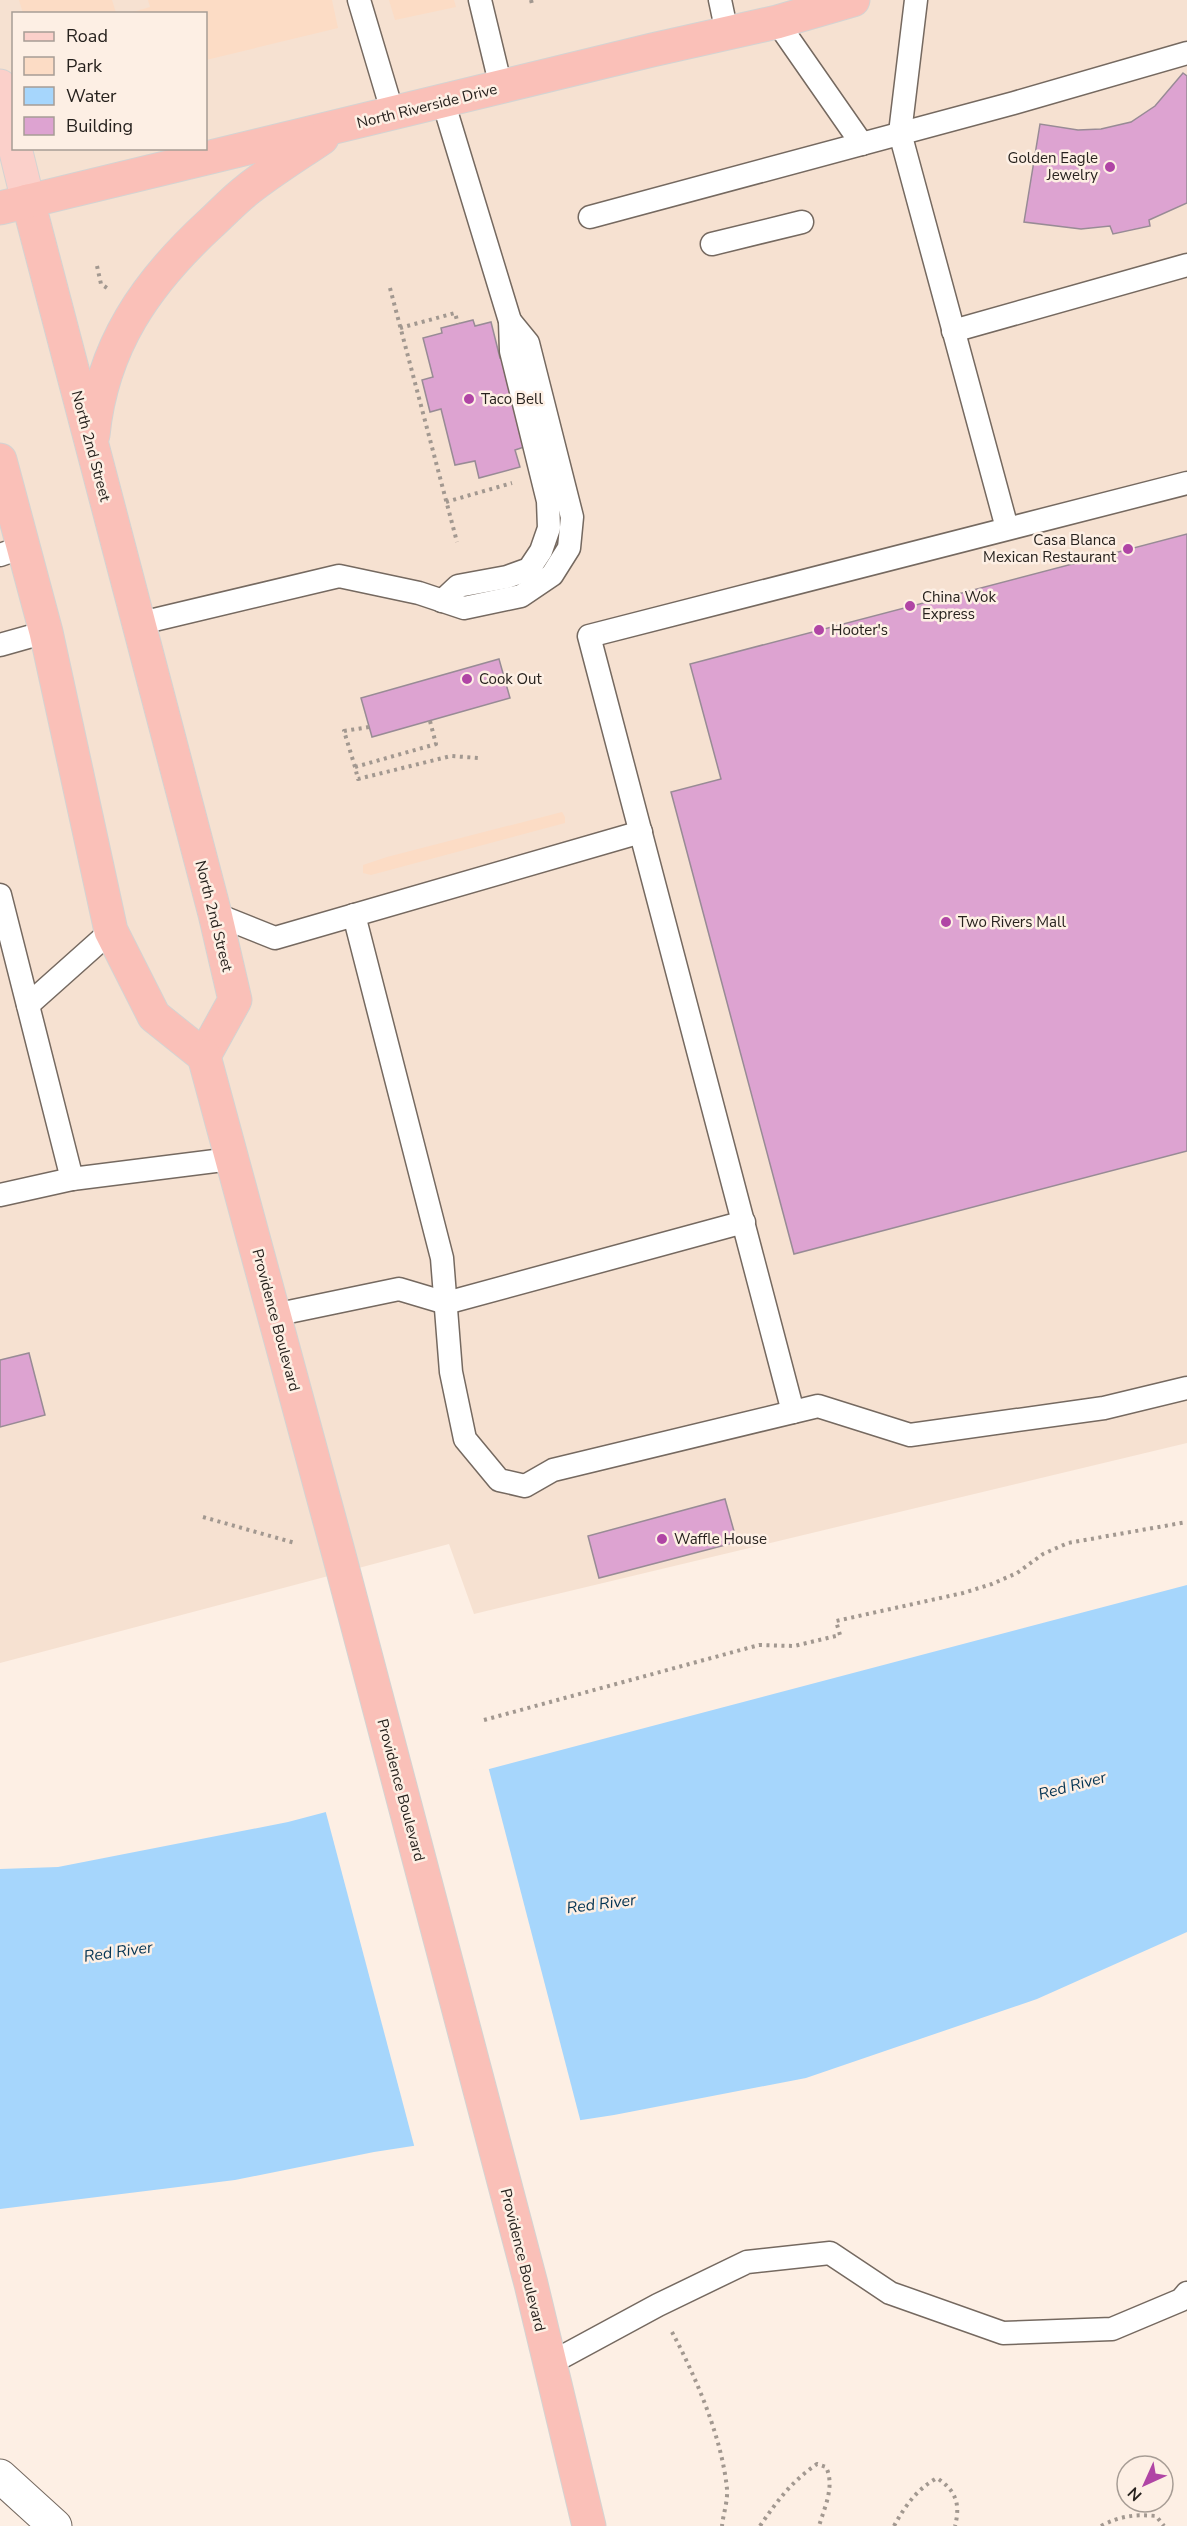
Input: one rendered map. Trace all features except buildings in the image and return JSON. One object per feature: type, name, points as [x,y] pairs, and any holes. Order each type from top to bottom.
[{"type":"highway","name":"North Riverside Drive","points":[[14,204],[777,22],[853,0]]},
{"type":"highway","points":[[92,449],[96,402],[112,354],[136,307],[158,276],[246,191],[339,127]]},
{"type":"highway","name":"North 2nd Street","points":[[14,204],[92,449],[215,914],[235,1000],[204,1056]]},
{"type":"highway","points":[[0,460],[12,551],[46,632],[111,931],[154,1017],[204,1056]]},
{"type":"highway","name":"Providence Boulevard","points":[[204,1056],[339,1555],[531,2284],[589,2526]]},
{"type":"main road","points":[[0,86],[12,134]]},
{"type":"main road","name":"North 2nd Street","points":[[14,204],[15,150]]},
{"type":"street","points":[[0,2476],[55,2526]]},
{"type":"lane","points":[[359,0],[393,114]]},
{"type":"lane","points":[[480,0],[501,87]]},
{"type":"lane","points":[[720,0],[727,33]]},
{"type":"lane","points":[[916,0],[900,134],[1007,528]]},
{"type":"lane","points":[[777,22],[862,144]]},
{"type":"lane","points":[[590,217],[900,134],[1187,53]]},
{"type":"lane","points":[[442,601],[458,586],[507,577],[529,569],[541,552],[549,528],[548,501],[512,351],[510,321],[443,101]]},
{"type":"lane","points":[[712,244],[802,222]]},
{"type":"lane","points":[[953,331],[1187,265]]},
{"type":"lane","points":[[137,624],[339,576],[464,608],[521,596],[552,575],[569,548],[572,517],[528,343],[510,321]]},
{"type":"lane","points":[[793,1412],[589,636],[1187,483]]},
{"type":"lane","points":[[0,645],[46,632]]},
{"type":"lane","points":[[215,914],[275,938],[641,832]]},
{"type":"lane","points":[[0,895],[72,1179]]},
{"type":"lane","points":[[354,915],[442,1258],[451,1372],[465,1439],[499,1480],[525,1486],[553,1470],[818,1406],[910,1435],[1104,1408],[1187,1388]]},
{"type":"lane","points":[[28,1005],[111,931]]},
{"type":"lane","points":[[0,1195],[72,1179],[231,1159]]},
{"type":"lane","points":[[274,1315],[399,1289],[446,1303],[744,1222]]},
{"type":"lane","points":[[549,2364],[658,2305],[747,2262],[830,2253],[890,2293],[1003,2332],[1112,2330],[1181,2300],[1187,2293]]},
{"type":"path","points":[[95,286],[101,284],[97,266]]},
{"type":"path","points":[[390,288],[457,542]]},
{"type":"path","points":[[400,328],[455,313],[458,324]]},
{"type":"path","points":[[446,502],[542,475]]},
{"type":"path","points":[[355,767],[436,744],[430,721]]},
{"type":"path","points":[[369,727],[345,730],[358,779],[451,756],[480,758]]},
{"type":"path","points":[[203,1517],[339,1555]]},
{"type":"path","points":[[484,1720],[759,1645],[794,1646],[840,1635],[836,1621],[963,1593],[992,1584],[1017,1573],[1043,1554],[1068,1543],[1187,1522]]},
{"type":"path","points":[[658,2305],[685,2357],[713,2428],[727,2492],[722,2526]]},
{"type":"path","points":[[760,2526],[798,2476],[817,2464],[826,2467],[830,2475],[830,2486],[819,2526]]},
{"type":"path","points":[[894,2526],[908,2503],[923,2485],[937,2478],[951,2488],[956,2500],[956,2526]]},
{"type":"path","points":[[1101,2526],[1116,2518],[1137,2514],[1156,2516],[1164,2526]]},
{"type":"shaded area","points":[[0,0],[1187,0],[1187,1443],[474,1614],[449,1544],[0,1663]]},
{"type":"green space","points":[[19,0],[112,0],[116,12],[23,12]]},
{"type":"green space","points":[[148,0],[332,0],[338,28],[207,60],[207,12],[132,12],[150,7]]},
{"type":"green space","points":[[389,0],[454,0],[456,7],[395,20]]},
{"type":"green space","points":[[562,812],[565,823],[371,875],[363,873],[363,865],[387,857]]},
{"type":"water","name":"Red River","points":[[1187,1585],[1187,1932],[1037,1999],[806,2078],[614,2115],[374,2152],[235,2180],[0,2209],[0,1869],[58,1867],[288,1822]]},
{"type":"pier","points":[[488,1766],[581,2123],[415,2149],[325,1809]]},
{"type":"place","name":"Golden Eagle Jewelry","points":[[1110,167]]},
{"type":"place","name":"Taco Bell","points":[[469,399]]},
{"type":"place","name":"Casa Blanca Mexican Restaurant","points":[[1128,549]]},
{"type":"place","name":"China Wok Express","points":[[910,606]]},
{"type":"place","name":"Hooter's","points":[[819,630]]},
{"type":"place","name":"Cook Out","points":[[467,679]]},
{"type":"place","name":"Two Rivers Mall","points":[[946,922]]},
{"type":"place","name":"Waffle House","points":[[662,1539]]}]
